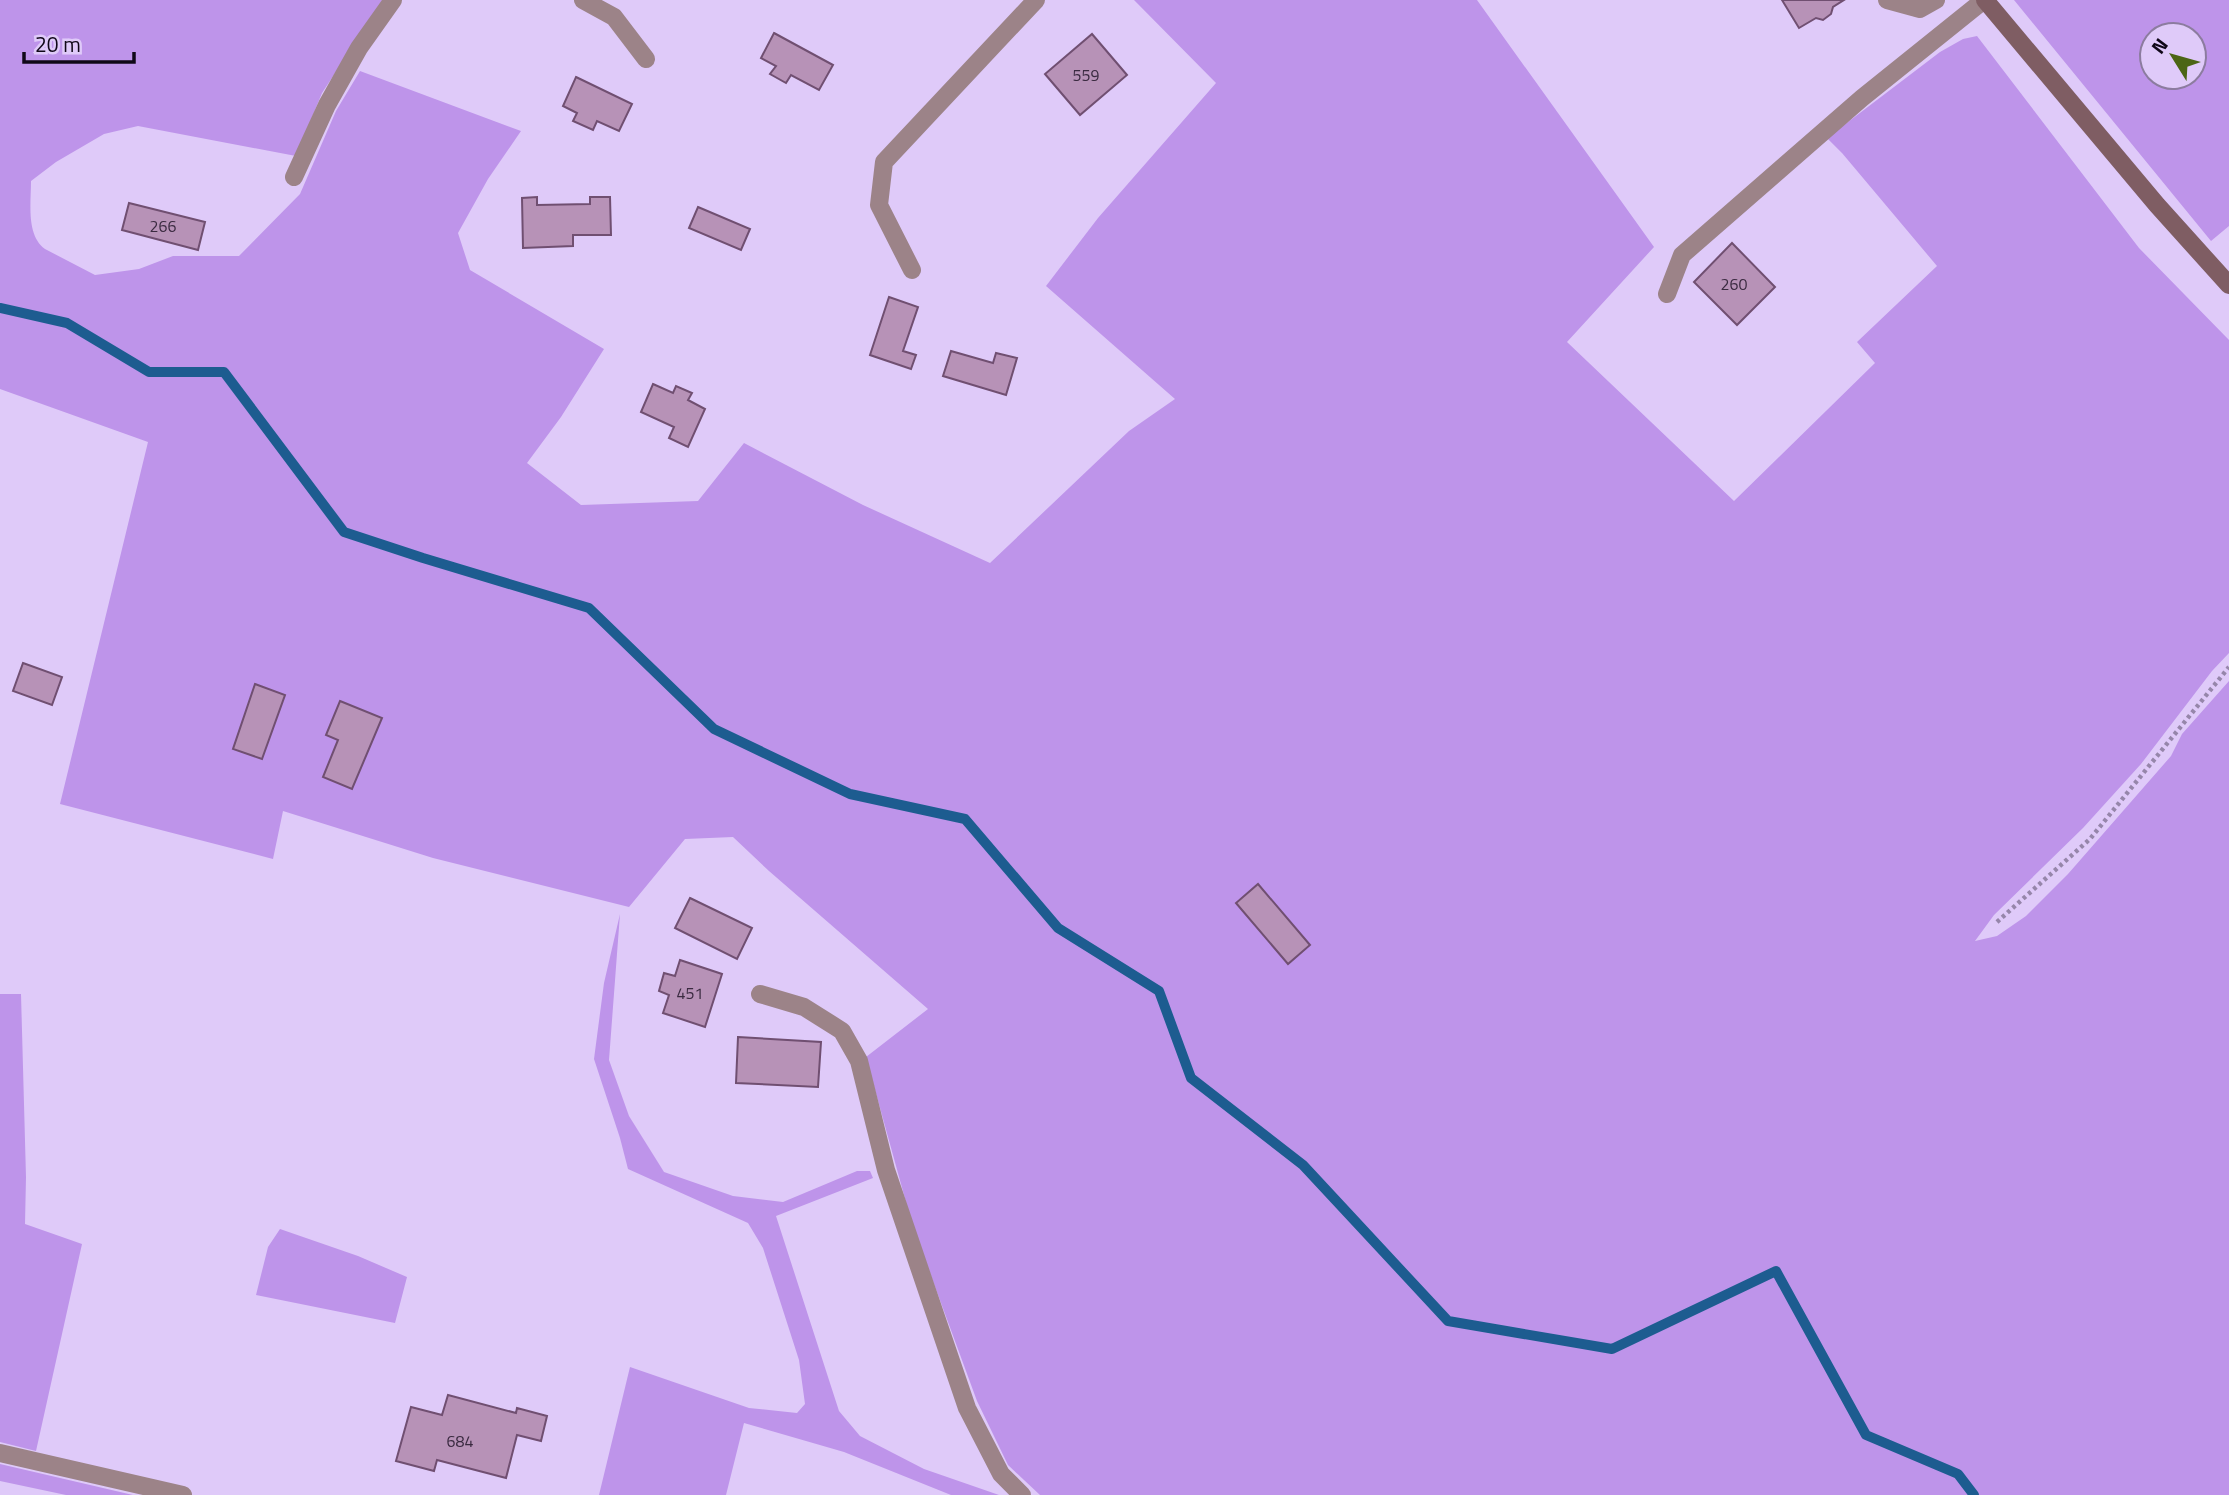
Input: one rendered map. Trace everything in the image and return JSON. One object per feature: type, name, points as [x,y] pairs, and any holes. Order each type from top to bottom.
[{"type":"street","points":[[1985,0],[2157,205],[2229,285]]},
{"type":"lane","points":[[294,177],[327,104],[359,48],[393,0]]},
{"type":"lane","points":[[583,0],[614,17],[646,59]]},
{"type":"lane","points":[[912,270],[878,205],[884,162],[1036,0]]},
{"type":"lane","points":[[1887,0],[1920,9],[1936,0]]},
{"type":"lane","points":[[1667,294],[1682,255],[1862,98],[1985,0]]},
{"type":"lane","points":[[760,994],[804,1007],[842,1031],[859,1061],[886,1170],[968,1408],[1001,1474],[1022,1495]]},
{"type":"lane","points":[[0,1452],[183,1495]]},
{"type":"path","points":[[1997,922],[2090,839],[2229,667]]},
{"type":"shaded area","points":[[0,0],[383,0],[322,93],[296,156],[138,126],[104,134],[56,162],[31,181],[32,227],[39,243],[45,249],[95,275],[139,269],[173,256],[239,256],[300,194],[336,111],[360,71],[521,131],[488,179],[458,233],[470,270],[604,349],[561,417],[527,463],[581,505],[698,501],[744,443],[863,505],[990,563],[1129,431],[1175,399],[1046,286],[1098,218],[1216,83],[1134,0],[1477,0],[1654,247],[1567,342],[1734,501],[1875,363],[1857,342],[1937,266],[1827,138],[1940,52],[1963,39],[1977,36],[2139,248],[2229,340],[2229,653],[2212,671],[2141,764],[2083,828],[1994,915],[1975,941],[1997,936],[2026,916],[2068,874],[2171,756],[2182,734],[2229,681],[2229,1495],[1040,1495],[1008,1465],[977,1401],[912,1224],[866,1057],[928,1009],[733,837],[685,839],[629,907],[433,858],[283,811],[273,859],[60,804],[148,442],[0,389]]},
{"type":"shaded area","points":[[2014,0],[2229,0],[2229,226],[2211,241]]},
{"type":"shaded area","points":[[620,914],[609,1060],[629,1116],[664,1172],[733,1196],[783,1202],[857,1171],[870,1171],[873,1178],[776,1216],[839,1411],[860,1436],[924,1469],[999,1495],[951,1495],[844,1452],[744,1423],[726,1495],[599,1495],[630,1367],[749,1408],[797,1413],[805,1404],[799,1360],[763,1248],[748,1223],[628,1169],[594,1059],[604,983]]},
{"type":"shaded area","points":[[0,994],[21,994],[25,1224],[82,1244],[36,1451],[0,1442]]},
{"type":"shaded area","points":[[280,1229],[358,1256],[407,1277],[395,1323],[256,1295],[268,1247]]},
{"type":"shaded area","points":[[0,1464],[133,1495],[66,1495],[0,1481]]},
{"type":"building","points":[[1782,0],[1844,0],[1833,7],[1831,14],[1823,20],[1816,18],[1799,28]]},
{"type":"building","points":[[774,33],[833,65],[819,90],[791,75],[786,83],[770,74],[776,66],[761,58]]},
{"type":"building","points":[[1092,34],[1127,75],[1080,115],[1045,74]]},
{"type":"building","points":[[576,77],[632,104],[619,131],[597,121],[593,130],[573,121],[577,113],[563,106]]},
{"type":"building","points":[[537,197],[537,205],[590,204],[590,197],[610,197],[611,235],[573,235],[573,246],[523,248],[522,198]]},
{"type":"building","points":[[129,203],[205,222],[198,250],[122,230]]},
{"type":"building","points":[[698,207],[750,229],[741,250],[689,228]]},
{"type":"building","points":[[1732,243],[1775,287],[1737,325],[1694,282]]},
{"type":"building","points":[[889,297],[918,307],[903,351],[916,355],[911,369],[870,355]]},
{"type":"building","points":[[951,351],[993,363],[996,353],[1017,358],[1006,395],[943,376]]},
{"type":"building","points":[[653,384],[673,393],[676,386],[692,393],[688,400],[705,409],[688,447],[669,438],[674,427],[641,412]]},
{"type":"building","points":[[23,663],[62,677],[52,705],[13,691]]},
{"type":"building","points":[[255,684],[285,695],[262,759],[233,749]]},
{"type":"building","points":[[340,701],[382,718],[352,789],[323,777],[338,740],[326,735]]},
{"type":"building","points":[[1258,884],[1310,945],[1288,964],[1236,903]]},
{"type":"building","points":[[690,898],[752,928],[737,959],[675,928]]},
{"type":"building","points":[[680,960],[722,974],[705,1027],[663,1013],[669,995],[659,991],[664,973],[675,976]]},
{"type":"building","points":[[738,1037],[821,1042],[818,1087],[736,1083]]},
{"type":"building","points":[[448,1395],[516,1413],[517,1408],[547,1416],[541,1441],[517,1435],[506,1478],[437,1460],[434,1471],[396,1461],[411,1407],[442,1415]]},
{"type":"waterway","points":[[0,308],[67,323],[149,372],[224,372],[344,532],[589,608],[714,729],[850,794],[965,819],[1058,928],[1159,991],[1191,1078],[1303,1165],[1448,1321],[1612,1349],[1776,1271],[1866,1435],[1958,1474],[1974,1495]]}]
